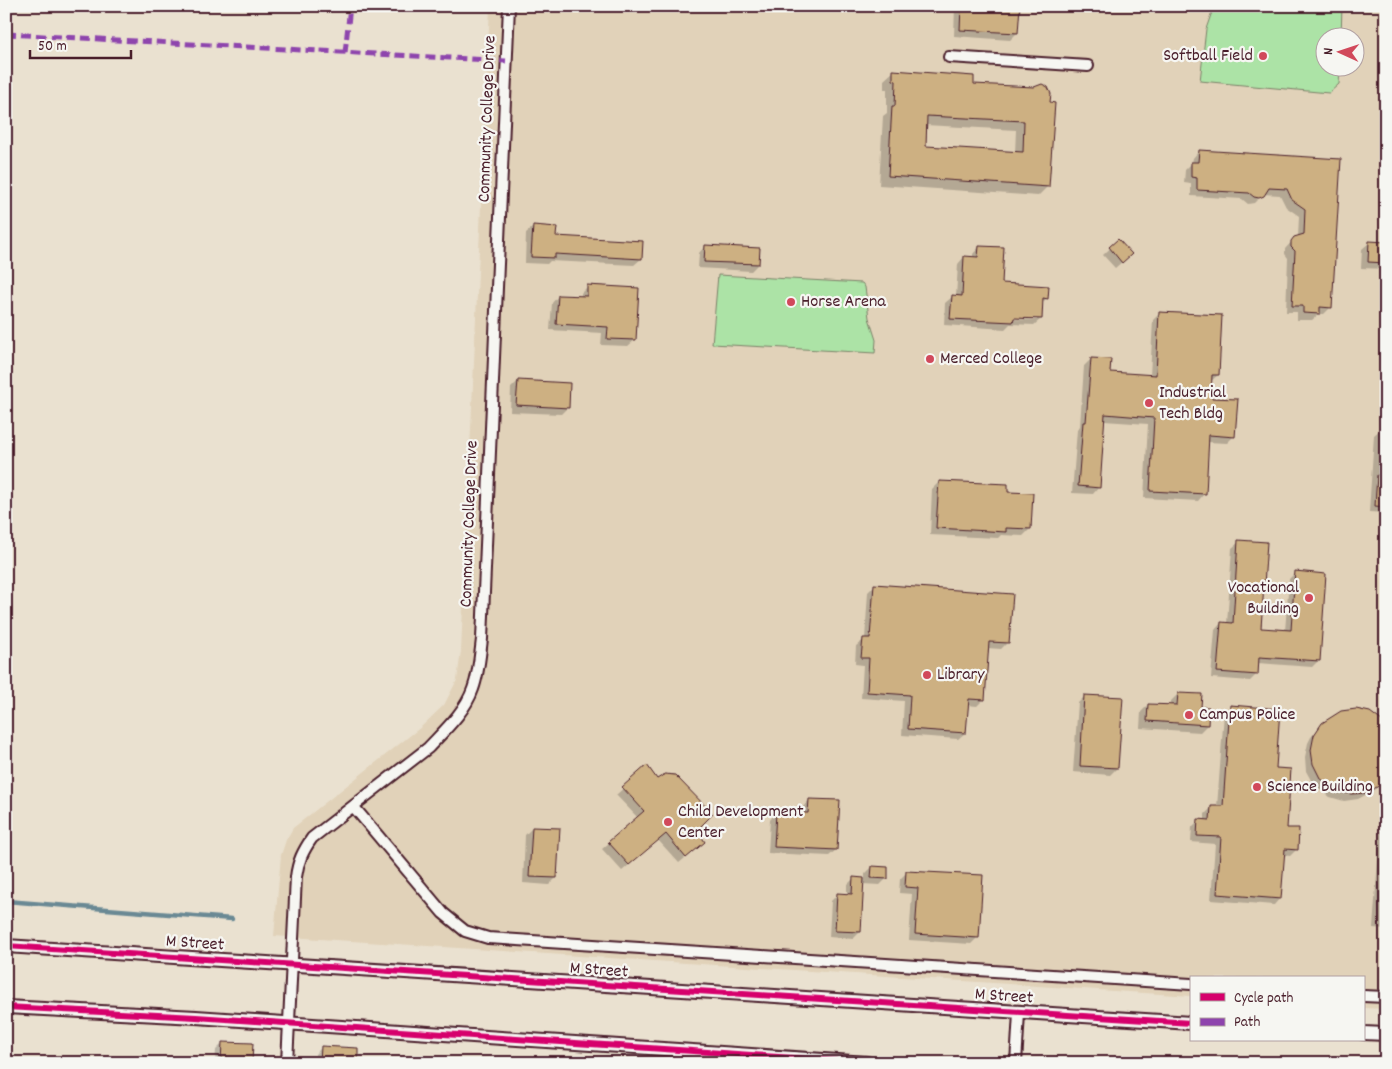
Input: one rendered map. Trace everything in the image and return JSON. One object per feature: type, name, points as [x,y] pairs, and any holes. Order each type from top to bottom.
[{"type":"street","name":"Community College Drive","points":[[287,1063],[298,861],[312,838],[428,748],[466,704],[477,676],[482,629],[509,6]]},
{"type":"street","points":[[949,57],[1088,66]]},
{"type":"street","points":[[353,806],[443,913],[465,931],[488,938],[1190,984]]},
{"type":"street","name":"M Street","points":[[6,946],[1190,1023]]},
{"type":"street","points":[[1364,996],[1386,997]]},
{"type":"street","points":[[6,1006],[187,1016],[867,1063]]},
{"type":"street","points":[[1016,1063],[1019,1013]]},
{"type":"street","points":[[1364,1033],[1386,1034]]},
{"type":"shaded area","name":"Merced College","points":[[490,6],[1386,6],[1386,1009],[1364,1008],[1364,976],[1190,976],[1190,996],[274,936],[281,855],[286,840],[293,828],[421,727],[444,705],[457,680],[461,651]]},
{"type":"green space","name":"Softball Field","points":[[1214,6],[1342,6],[1341,28],[1314,28],[1314,78],[1339,78],[1339,84],[1329,93],[1200,81],[1206,29]]},
{"type":"green space","name":"Horse Arena","points":[[718,275],[862,283],[865,287],[869,318],[876,340],[875,353],[712,344]]},
{"type":"building","points":[[961,6],[1020,6],[1018,33],[960,30]]},
{"type":"building","points":[[893,70],[974,76],[974,84],[1034,87],[1042,84],[1048,87],[1051,94],[1050,102],[1055,103],[1049,187],[888,176],[892,106],[895,106],[896,81],[893,80]],"holes":[[[927,116],[1024,121],[1023,152],[926,146]]]},
{"type":"building","points":[[1199,150],[1341,159],[1332,308],[1320,307],[1320,314],[1303,313],[1303,306],[1292,306],[1295,251],[1291,247],[1291,241],[1294,237],[1304,234],[1305,209],[1292,200],[1287,189],[1269,188],[1264,196],[1259,198],[1249,193],[1197,190],[1197,178],[1191,177],[1191,162],[1198,162]]},
{"type":"building","points":[[533,225],[557,227],[556,236],[643,241],[642,259],[555,254],[555,258],[531,257]]},
{"type":"building","points":[[1118,239],[1132,254],[1122,263],[1109,247]]},
{"type":"building","points":[[1369,241],[1386,242],[1386,263],[1368,262]]},
{"type":"building","points":[[705,245],[760,248],[759,264],[704,262]]},
{"type":"building","points":[[979,246],[1004,247],[1002,283],[1049,286],[1048,299],[1043,298],[1042,319],[1014,318],[1013,322],[950,319],[952,295],[962,296],[964,256],[978,257]]},
{"type":"building","points":[[587,285],[639,288],[636,340],[607,339],[608,327],[556,324],[558,295],[587,296]]},
{"type":"building","name":"Industrial Tech Bldg","points":[[1159,312],[1222,315],[1219,375],[1212,375],[1211,398],[1238,399],[1235,437],[1209,435],[1206,494],[1150,491],[1154,418],[1105,414],[1100,488],[1078,486],[1091,358],[1111,359],[1110,372],[1156,375]]},
{"type":"building","points":[[518,380],[570,383],[569,408],[516,405]]},
{"type":"building","points":[[1377,475],[1386,475],[1386,507],[1375,506]]},
{"type":"building","points":[[939,481],[1008,484],[1008,492],[1033,493],[1031,529],[1006,528],[1006,532],[936,528]]},
{"type":"building","name":"Vocational Building","points":[[1238,540],[1267,542],[1261,628],[1291,630],[1295,571],[1326,574],[1320,661],[1259,657],[1258,675],[1217,672],[1221,622],[1233,623]]},
{"type":"building","name":"Library","points":[[874,584],[1013,594],[1009,643],[989,642],[985,700],[969,699],[966,733],[908,729],[910,695],[867,692],[869,658],[861,658],[863,638],[870,638]]},
{"type":"building","name":"Campus Police","points":[[1178,693],[1202,694],[1201,707],[1209,707],[1208,725],[1147,721],[1148,704],[1177,705]]},
{"type":"building","points":[[1084,695],[1123,697],[1118,768],[1080,766]]},
{"type":"building","name":"Science Building","points":[[1230,705],[1280,709],[1276,768],[1291,769],[1287,828],[1299,828],[1298,850],[1285,849],[1281,899],[1217,894],[1221,837],[1197,836],[1198,819],[1210,820],[1211,806],[1223,806]]},
{"type":"building","points":[[1356,709],[1370,712],[1386,724],[1386,782],[1366,793],[1351,794],[1337,791],[1320,778],[1313,764],[1311,750],[1314,735],[1322,723],[1341,711]]},
{"type":"building","name":"Child Development Center","points":[[647,765],[657,779],[665,774],[675,775],[713,814],[697,830],[705,842],[686,858],[666,834],[629,865],[608,842],[644,811],[622,787]]},
{"type":"building","points":[[809,799],[840,800],[837,850],[774,847],[776,812],[808,813]]},
{"type":"building","points":[[532,827],[560,828],[557,878],[529,877]]},
{"type":"building","points":[[872,866],[888,867],[888,879],[871,878]]},
{"type":"building","points":[[906,871],[983,875],[979,938],[915,934],[918,888],[905,887]]},
{"type":"building","points":[[853,877],[864,878],[861,932],[835,931],[837,893],[852,894]]},
{"type":"building","points":[[222,1042],[253,1043],[252,1063],[221,1063]]},
{"type":"building","points":[[321,1046],[358,1048],[358,1063],[320,1063]]},
{"type":"waterway","points":[[6,901],[232,919]]},
{"type":"marked path","points":[[345,53],[350,6]]},
{"type":"marked path","points":[[6,34],[506,61]]},
{"type":"cycle path","points":[[6,946],[1190,1023]]},
{"type":"cycle path","points":[[6,1007],[196,1017],[867,1063]]},
{"type":"place","name":"Softball Field","points":[[1263,56]]},
{"type":"place","name":"Horse Arena","points":[[791,302]]},
{"type":"place","name":"Merced College","points":[[930,359]]},
{"type":"place","name":"Industrial Tech Bldg","points":[[1149,403]]},
{"type":"place","name":"Vocational Building","points":[[1309,598]]},
{"type":"place","name":"Library","points":[[927,675]]},
{"type":"place","name":"Campus Police","points":[[1189,715]]},
{"type":"place","name":"Science Building","points":[[1257,787]]},
{"type":"place","name":"Child Development Center","points":[[668,822]]}]
